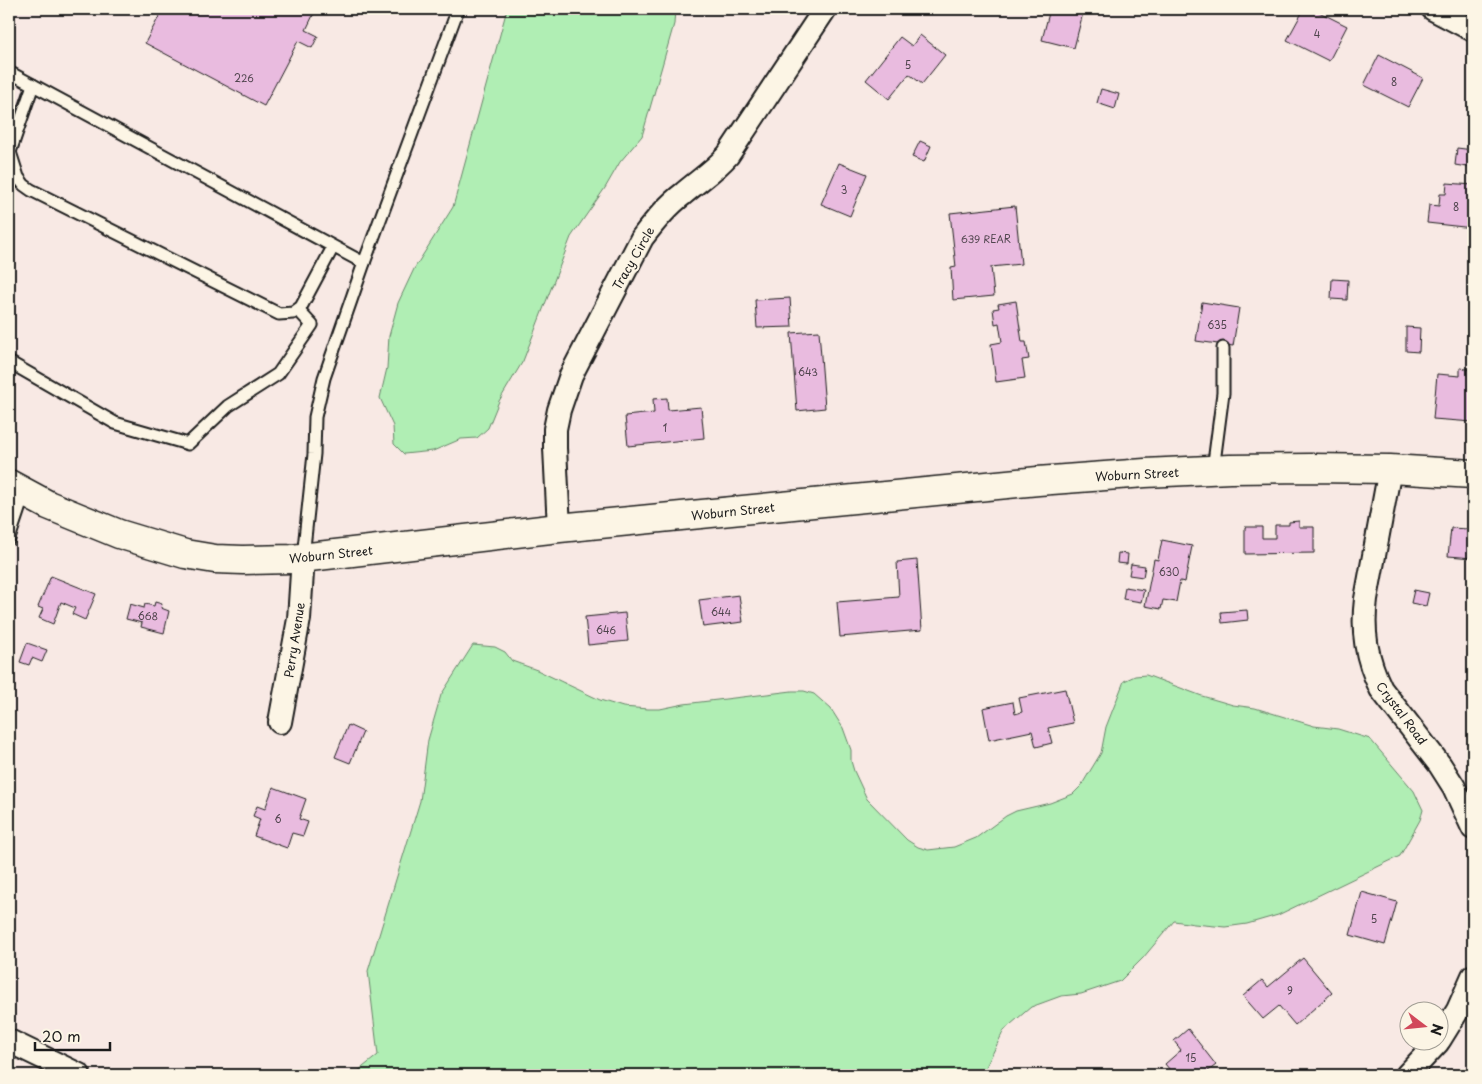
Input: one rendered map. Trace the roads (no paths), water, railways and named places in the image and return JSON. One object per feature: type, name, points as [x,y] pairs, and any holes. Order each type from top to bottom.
[{"type":"street","name":"Tracy Circle","points":[[560,528],[555,429],[564,392],[575,366],[642,238],[653,223],[674,202],[719,165],[728,155],[825,9]]},
{"type":"street","points":[[1433,9],[1473,30]]},
{"type":"street","name":"Woburn Street","points":[[16,489],[118,534],[185,554],[215,560],[243,560],[292,559],[560,528],[1038,481],[1145,473],[1213,470],[1390,469],[1473,474]]},
{"type":"street","name":"Crystal Road","points":[[1390,469],[1366,599],[1364,620],[1366,650],[1381,689],[1454,786],[1473,828]]},
{"type":"street","name":"Perry Avenue","points":[[280,722],[299,620],[303,557]]},
{"type":"street","points":[[1450,1023],[1458,1010],[1473,976]]},
{"type":"street","points":[[9,1041],[79,1075]]},
{"type":"street","points":[[1407,1075],[1428,1052]]},
{"type":"lane","points":[[303,557],[318,397],[364,263],[458,9]]},
{"type":"lane","points":[[9,72],[364,263]]},
{"type":"lane","points":[[34,85],[10,152],[16,173],[21,181],[31,190],[274,312],[284,315],[298,310],[304,303],[333,247]]},
{"type":"lane","points":[[9,188],[16,173]]},
{"type":"lane","points":[[9,362],[115,423],[188,444],[228,406],[278,374],[312,325],[298,310]]},
{"type":"lane","points":[[1213,470],[1223,393],[1223,348]]},
{"type":"lane","points":[[9,539],[16,489]]}]
